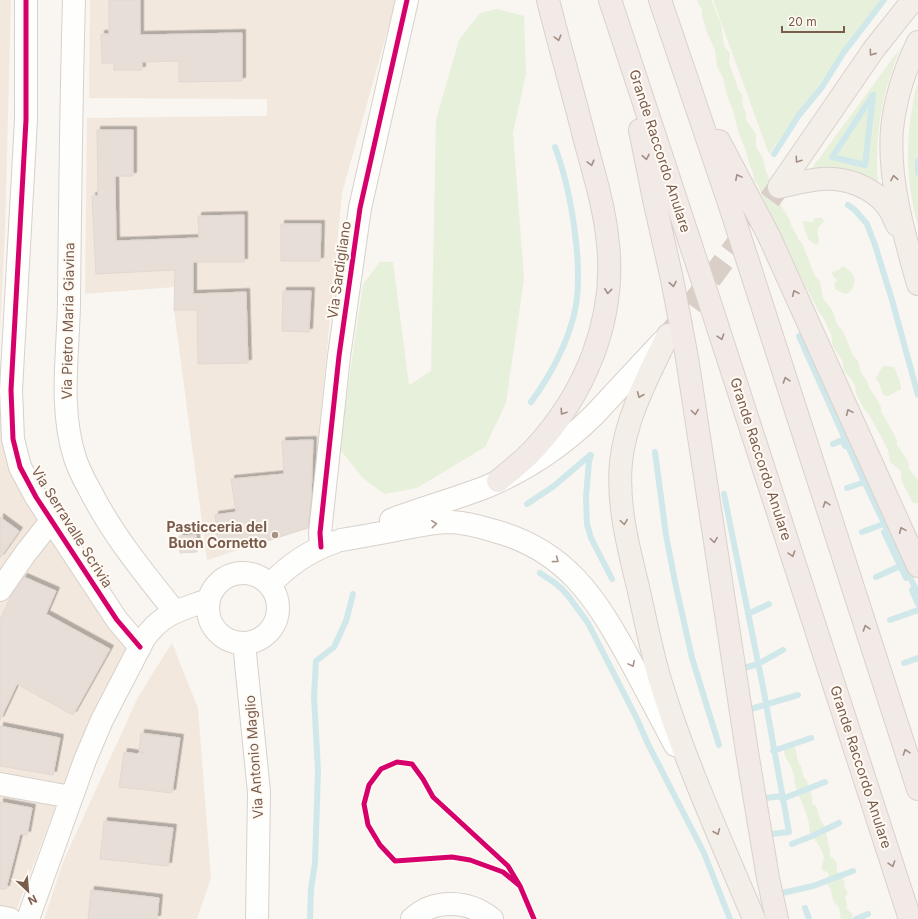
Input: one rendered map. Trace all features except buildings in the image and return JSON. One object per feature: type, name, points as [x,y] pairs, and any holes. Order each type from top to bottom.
[{"type":"highway","points":[[498,482],[533,450],[560,417],[570,402],[590,365],[598,342],[604,320],[608,289],[610,263],[601,200],[548,0]]},
{"type":"highway","name":"Grande Raccordo Anulare","points":[[610,0],[712,307],[910,919]]},
{"type":"highway","points":[[660,0],[730,206],[918,789]]},
{"type":"highway","points":[[621,36],[687,358],[745,743],[768,878],[777,919]]},
{"type":"highway","points":[[688,84],[770,236],[918,566]]},
{"type":"main road","points":[[909,250],[888,207],[880,198],[860,185],[835,179],[822,179],[779,187],[874,49],[913,0]]},
{"type":"main road","points":[[918,42],[902,79],[892,128],[892,170],[909,250],[918,284]]},
{"type":"main road","points":[[668,335],[639,397],[627,429],[621,463],[622,505],[626,535],[660,680],[702,796],[754,919]]},
{"type":"street","name":"Via Serravalle Scrivia","points":[[26,0],[26,120],[11,390],[13,439],[20,467],[51,521],[117,620],[140,647]]},
{"type":"street","name":"Via Pietro Maria Giavina","points":[[74,0],[69,306],[65,379],[66,409],[70,439],[79,467],[107,520],[175,612]]},
{"type":"street","name":"Via Sardigliano","points":[[331,544],[320,533],[338,363],[360,208],[407,0]]},
{"type":"street","points":[[270,585],[290,565],[310,553],[399,517],[498,482],[541,458],[585,425],[668,335]]},
{"type":"street","points":[[0,590],[25,554],[51,521]]},
{"type":"street","points":[[331,544],[426,524],[452,522],[505,533],[532,545],[553,558],[572,574],[582,585],[606,617],[702,796]]},
{"type":"street","points":[[240,573],[251,574],[262,578],[270,585],[276,596],[278,608],[276,620],[270,630],[261,638],[244,643],[237,643],[227,640],[218,633],[209,618],[208,600],[212,590],[220,581],[229,576],[240,573]]},
{"type":"street","points":[[28,919],[71,797],[102,720],[140,647],[152,627],[164,618],[175,612],[208,600]]},
{"type":"street","name":"Via Antonio Maglio","points":[[244,643],[259,792],[257,919]]},
{"type":"street","points":[[0,784],[71,797]]},
{"type":"street","points":[[412,919],[422,912],[432,908],[452,903],[471,907],[492,919]]},
{"type":"street","points":[[0,917],[10,919]]},
{"type":"shaded area","points":[[0,0],[11,0],[5,233],[0,332]]},
{"type":"shaded area","points":[[90,0],[396,0],[342,193],[310,527],[207,560],[174,310],[174,287],[85,294],[87,118],[267,116],[267,99],[89,98]]},
{"type":"shaded area","points":[[0,387],[11,472],[128,650],[65,782],[16,911],[0,908]]},
{"type":"shaded area","points":[[172,643],[198,708],[211,878],[197,919],[44,919],[63,862],[138,697]]},
{"type":"green space","points":[[697,0],[711,0],[721,24],[724,46],[730,53],[729,63],[739,91],[742,94],[746,120],[756,134],[756,147],[763,158],[766,172],[772,183],[772,192],[775,202],[780,204],[802,243],[814,274],[820,282],[823,298],[832,310],[838,326],[843,331],[853,356],[858,361],[861,373],[866,379],[881,407],[881,412],[897,440],[897,445],[908,461],[909,469],[918,480],[918,503],[913,503],[902,482],[901,471],[890,462],[888,450],[870,416],[864,409],[856,393],[852,380],[844,371],[842,360],[833,347],[831,334],[824,319],[803,282],[786,244],[777,231],[774,219],[769,213],[758,185],[754,180],[733,110],[728,99],[723,78],[717,66],[715,50],[706,30],[702,17],[702,10]]},
{"type":"green space","points":[[713,0],[881,0],[769,154]]},
{"type":"green space","points":[[497,9],[524,16],[526,74],[513,133],[524,279],[506,403],[485,447],[417,488],[384,494],[363,478],[339,448],[363,284],[380,262],[393,262],[409,385],[431,371],[436,120],[459,40],[480,13]]},
{"type":"green space","points":[[901,47],[889,80],[881,113],[877,147],[878,182],[865,177],[810,170],[821,156]]},
{"type":"green space","points":[[918,82],[918,226],[908,171],[908,143],[911,115]]},
{"type":"green space","points":[[815,218],[822,218],[824,222],[817,231],[819,242],[816,245],[808,239],[803,224],[803,221],[813,222]]},
{"type":"green space","points":[[843,266],[853,274],[855,281],[849,293],[844,294],[835,289],[834,284],[837,280],[833,276],[832,272],[839,270]]},
{"type":"green space","points":[[884,366],[894,367],[901,386],[901,389],[888,396],[883,395],[876,378]]},
{"type":"green space","points":[[792,743],[795,747],[798,761],[802,767],[803,776],[807,780],[812,798],[812,804],[816,806],[820,819],[825,827],[830,856],[836,861],[836,869],[845,882],[844,887],[848,893],[845,897],[846,908],[853,915],[852,919],[841,919],[839,908],[833,900],[831,890],[828,885],[827,878],[829,875],[827,872],[822,870],[824,855],[816,840],[809,832],[809,822],[795,785],[792,768],[785,754],[784,745]]},
{"type":"waterway","points":[[774,154],[799,115],[822,87],[844,52],[884,0]]},
{"type":"waterway","points":[[832,157],[865,165],[873,95],[833,156]]},
{"type":"waterway","points":[[531,402],[545,382],[567,338],[574,315],[577,297],[578,276],[575,230],[561,164],[555,147]]},
{"type":"waterway","points":[[918,161],[918,173]]},
{"type":"waterway","points":[[848,205],[855,210],[867,224],[875,245],[918,395]]},
{"type":"waterway","points":[[799,336],[862,477],[918,594]]},
{"type":"waterway","points":[[833,444],[842,440],[845,446]]},
{"type":"waterway","points":[[655,452],[666,535],[675,582],[692,658],[719,745]]},
{"type":"waterway","points":[[527,504],[554,486],[590,455]]},
{"type":"waterway","points":[[591,455],[589,461],[586,497],[587,524],[591,538],[612,579]]},
{"type":"waterway","points":[[847,488],[862,483]]},
{"type":"waterway","points":[[724,494],[763,687],[789,832],[772,834]]},
{"type":"waterway","points":[[862,532],[881,525]]},
{"type":"waterway","points":[[884,532],[906,578]]},
{"type":"waterway","points":[[876,577],[900,566]]},
{"type":"waterway","points":[[540,573],[562,589],[588,623],[704,853],[730,919]]},
{"type":"waterway","points":[[912,590],[918,604]]},
{"type":"waterway","points":[[310,919],[311,889],[315,863],[318,771],[314,697],[316,661],[334,647],[346,621],[353,594]]},
{"type":"waterway","points":[[748,614],[769,604]]},
{"type":"waterway","points":[[890,620],[918,610]]},
{"type":"waterway","points":[[744,668],[758,664],[783,650]]},
{"type":"waterway","points":[[904,663],[918,658]]},
{"type":"waterway","points":[[751,709],[798,695]]},
{"type":"waterway","points":[[773,751],[811,738]]},
{"type":"waterway","points":[[782,799],[825,782]]},
{"type":"waterway","points":[[766,798],[782,796]]},
{"type":"waterway","points":[[792,844],[839,823]]},
{"type":"waterway","points":[[782,893],[813,886],[853,871]]},
{"type":"waterway","points":[[805,908],[809,919]]},
{"type":"waterway","points":[[856,919],[868,914]]},
{"type":"tunnel","points":[[671,332],[779,187]]},
{"type":"cycle path","points":[[26,0],[26,120],[11,390],[13,439],[20,467],[36,497],[117,620],[140,647]]},
{"type":"cycle path","points":[[321,547],[320,533],[339,356],[360,208],[407,0]]},
{"type":"cycle path","points":[[520,886],[503,872],[470,860],[452,857],[395,861],[380,845],[368,825],[364,804],[369,785],[381,769],[397,762],[412,764],[423,779],[433,797],[508,866],[520,886],[534,919]]},
{"type":"place","name":"Pasticceria del Buon Cornetto","points":[[275,535]]}]
